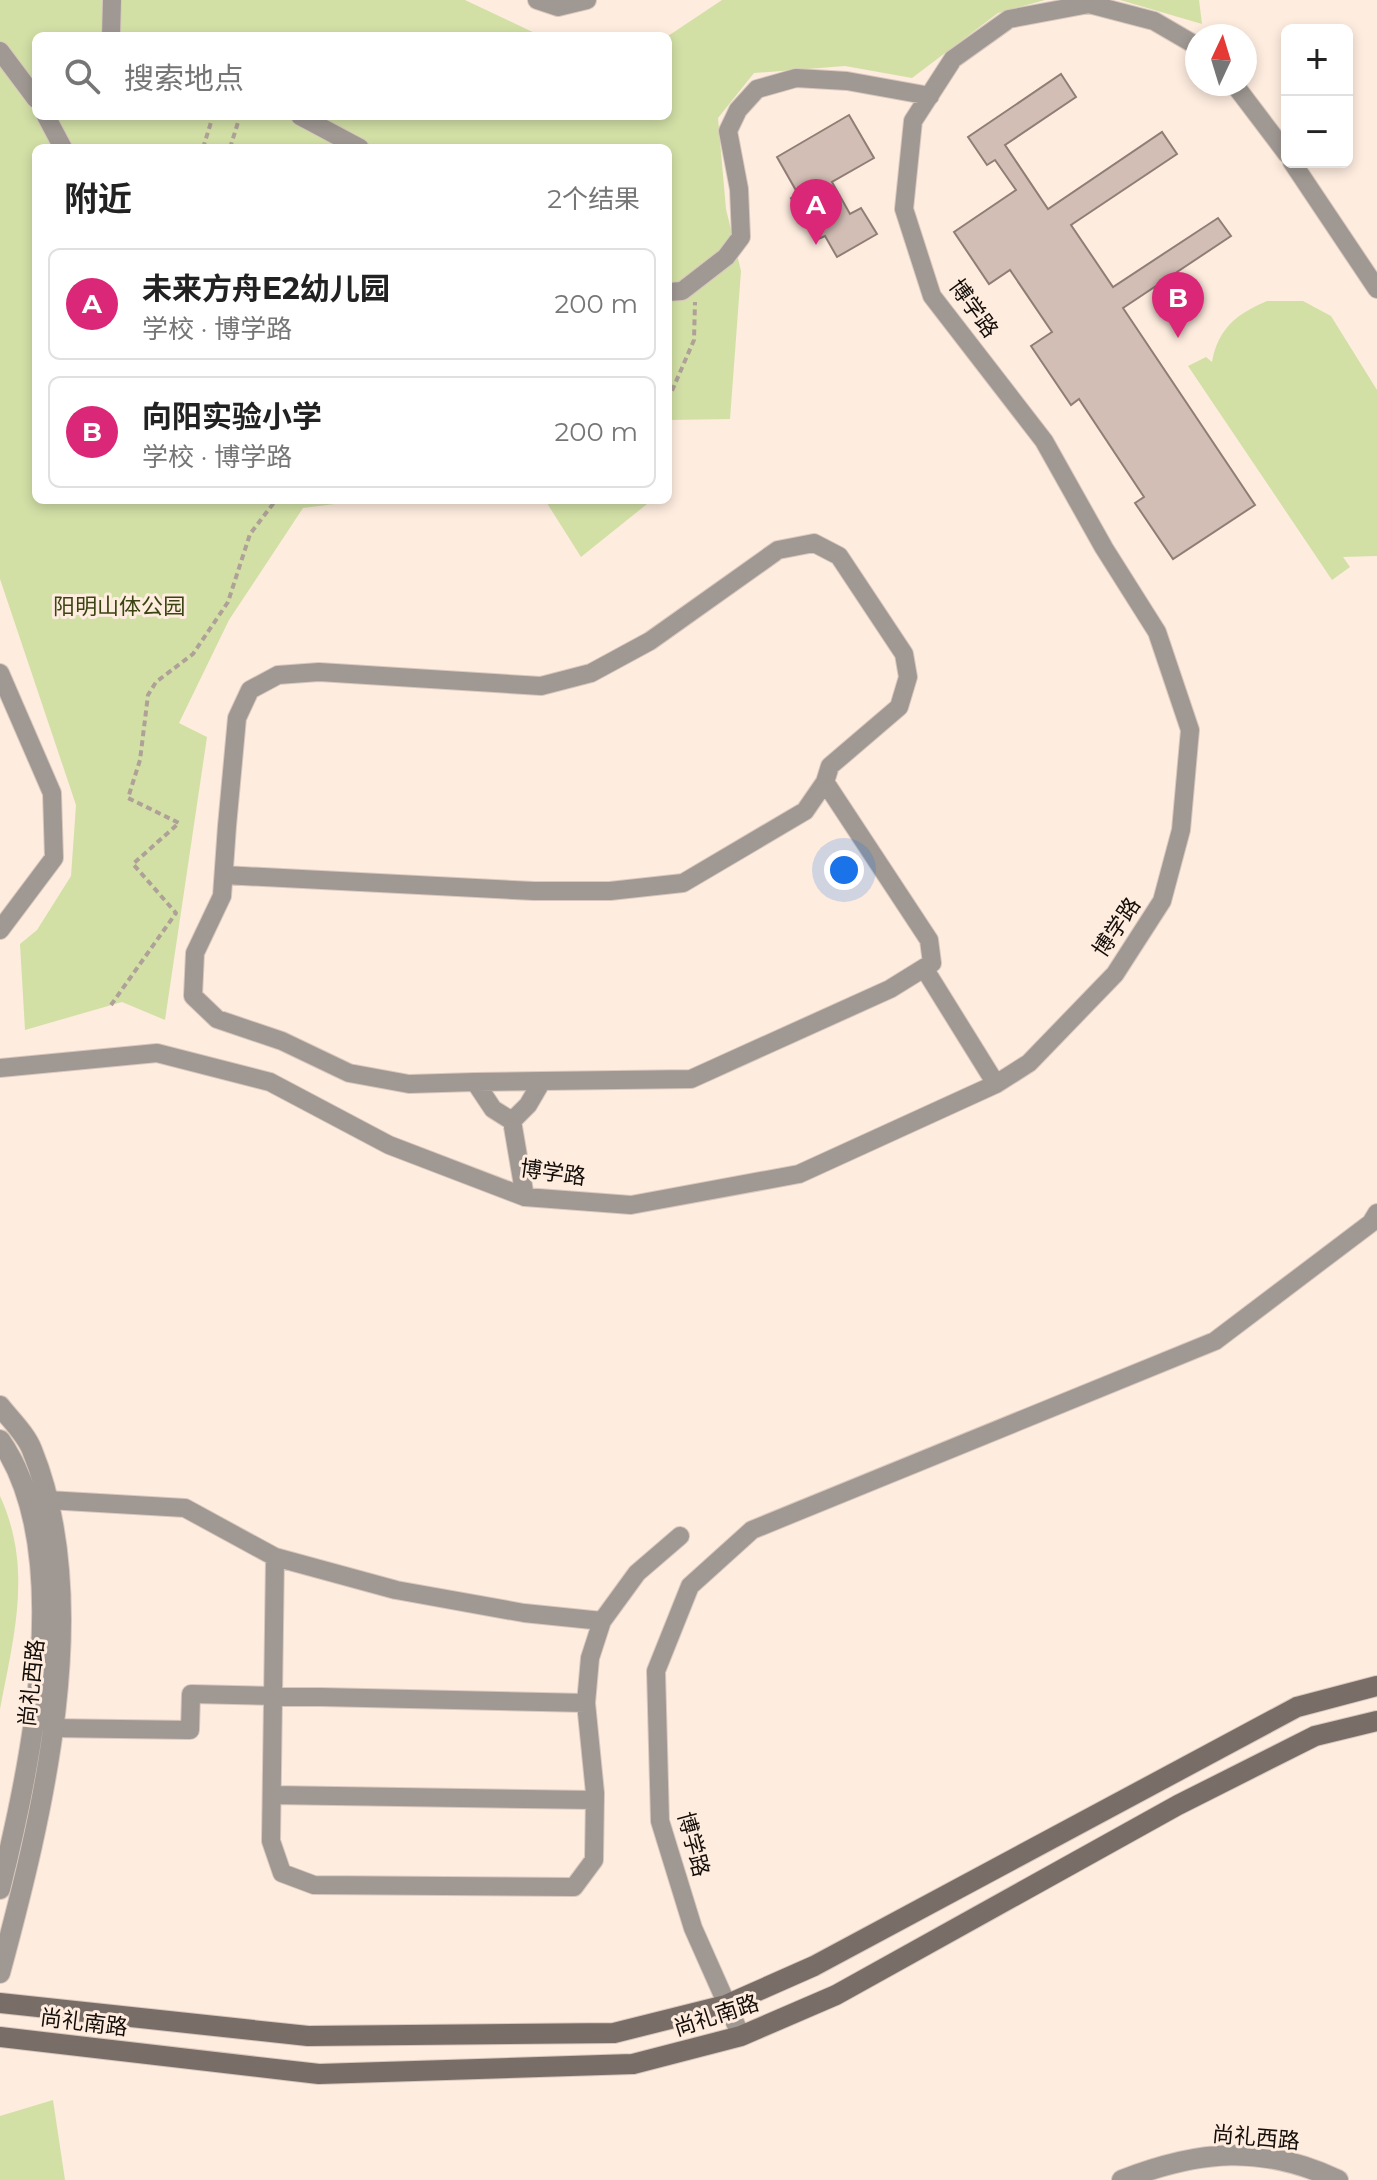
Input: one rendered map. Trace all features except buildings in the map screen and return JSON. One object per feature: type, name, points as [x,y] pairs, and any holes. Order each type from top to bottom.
[{"type":"main road","name":"尚礼南路","points":[[0,2003],[308,2036],[614,2033],[726,2005],[814,1966],[1297,1707],[1377,1686]]},
{"type":"main road","name":"尚礼南路","points":[[0,2037],[319,2074],[633,2064],[741,2036],[836,1995],[1178,1805],[1302,1743],[1377,1721]]},
{"type":"street","points":[[111,32],[112,0]]},
{"type":"street","points":[[537,0],[558,7],[587,0]]},
{"type":"street","name":"博学路","points":[[3,1066],[157,1053],[270,1082],[389,1145],[525,1197],[631,1205],[799,1174],[996,1084],[1029,1063],[1115,974],[1162,901],[1181,830],[1190,730],[1157,632],[1104,548],[1044,441],[932,296],[904,209],[913,121],[953,59],[1009,19],[1089,4],[1154,21],[1185,39]]},
{"type":"street","points":[[0,51],[32,94]]},
{"type":"street","points":[[672,292],[682,291],[726,257],[741,237],[739,189],[728,131],[738,110],[757,89],[796,78],[847,81],[930,96]]},
{"type":"street","points":[[1243,96],[1281,146]]},
{"type":"street","points":[[48,120],[61,144]]},
{"type":"street","points":[[308,120],[352,144]]},
{"type":"street","points":[[1296,168],[1377,289]]},
{"type":"street","points":[[224,875],[534,891],[610,891],[683,883],[805,811],[825,782],[830,766],[899,707],[908,677],[904,654],[875,604],[839,556],[814,543],[778,550],[650,641],[591,673],[541,686],[319,672],[278,675],[250,690],[237,718],[222,896],[195,953],[193,996],[217,1019],[282,1041],[349,1073],[409,1084],[691,1079],[890,989],[932,963],[929,940],[825,782]]},
{"type":"street","points":[[0,673],[52,793],[54,858],[0,930]]},
{"type":"street","points":[[0,724],[20,718]]},
{"type":"street","points":[[924,968],[996,1084]]},
{"type":"street","points":[[512,1121],[528,1105],[542,1081]]},
{"type":"street","points":[[475,1082],[493,1109],[512,1121],[525,1197]]},
{"type":"street","name":"博学路","points":[[741,2036],[693,1928],[660,1821],[656,1671],[690,1586],[752,1530],[1215,1341],[1371,1223],[1377,1213]]},
{"type":"street","name":"尚礼西路","points":[[0,1406],[31,1447],[56,1527],[61,1656],[33,1853],[0,1973]]},
{"type":"street","name":"尚礼西路","points":[[0,1440],[18,1466],[41,1562],[38,1697],[0,1889]]},
{"type":"street","points":[[48,1500],[185,1508],[275,1557],[396,1590],[524,1613],[602,1621]]},
{"type":"street","points":[[275,1557],[276,1696],[271,1841],[282,1873],[314,1885],[574,1887],[594,1860],[595,1800],[586,1703],[590,1658],[602,1621],[637,1573],[680,1536]]},
{"type":"street","points":[[51,1728],[190,1730],[191,1694],[586,1703]]},
{"type":"street","points":[[272,1795],[595,1800]]},
{"type":"street","name":"尚礼西路","points":[[1122,2180],[1202,2155],[1300,2162],[1338,2180]]},
{"type":"path","points":[[204,144],[212,120]]},
{"type":"path","points":[[231,144],[239,120]]},
{"type":"path","points":[[672,391],[694,340],[696,280]]},
{"type":"path","points":[[111,1005],[176,913],[133,864],[179,823],[128,798],[140,760],[148,695],[156,682],[193,654],[228,602],[250,534],[273,504]]},
{"type":"green space","name":"阳明山体公园","points":[[0,0],[465,0],[533,32],[32,32],[32,120],[672,120],[672,33],[722,0],[1045,0],[998,13],[912,78],[845,66],[754,73],[718,118],[726,209],[741,271],[730,419],[672,420],[672,144],[32,144],[32,504],[334,504],[303,508],[229,620],[179,723],[207,737],[165,1020],[122,1002],[25,1030],[20,944],[37,930],[71,876],[76,805],[0,579]]},
{"type":"green space","points":[[1120,0],[1199,0],[1202,24]]},
{"type":"green space","points":[[1267,301],[1303,301],[1331,316],[1377,390],[1377,556],[1343,557],[1350,567],[1332,580],[1188,366],[1206,357],[1212,362],[1219,340],[1230,324],[1246,311]]},
{"type":"green space","points":[[548,504],[647,504],[581,557]]},
{"type":"green space","points":[[0,1496],[16,1549],[18,1602],[0,1709]]},
{"type":"green space","points":[[53,2100],[65,2180],[0,2180],[0,2116]]},
{"type":"place","name":"未来方舟E2幼儿园","points":[[816,245]]},
{"type":"place","name":"向阳实验小学","points":[[1178,338]]}]
